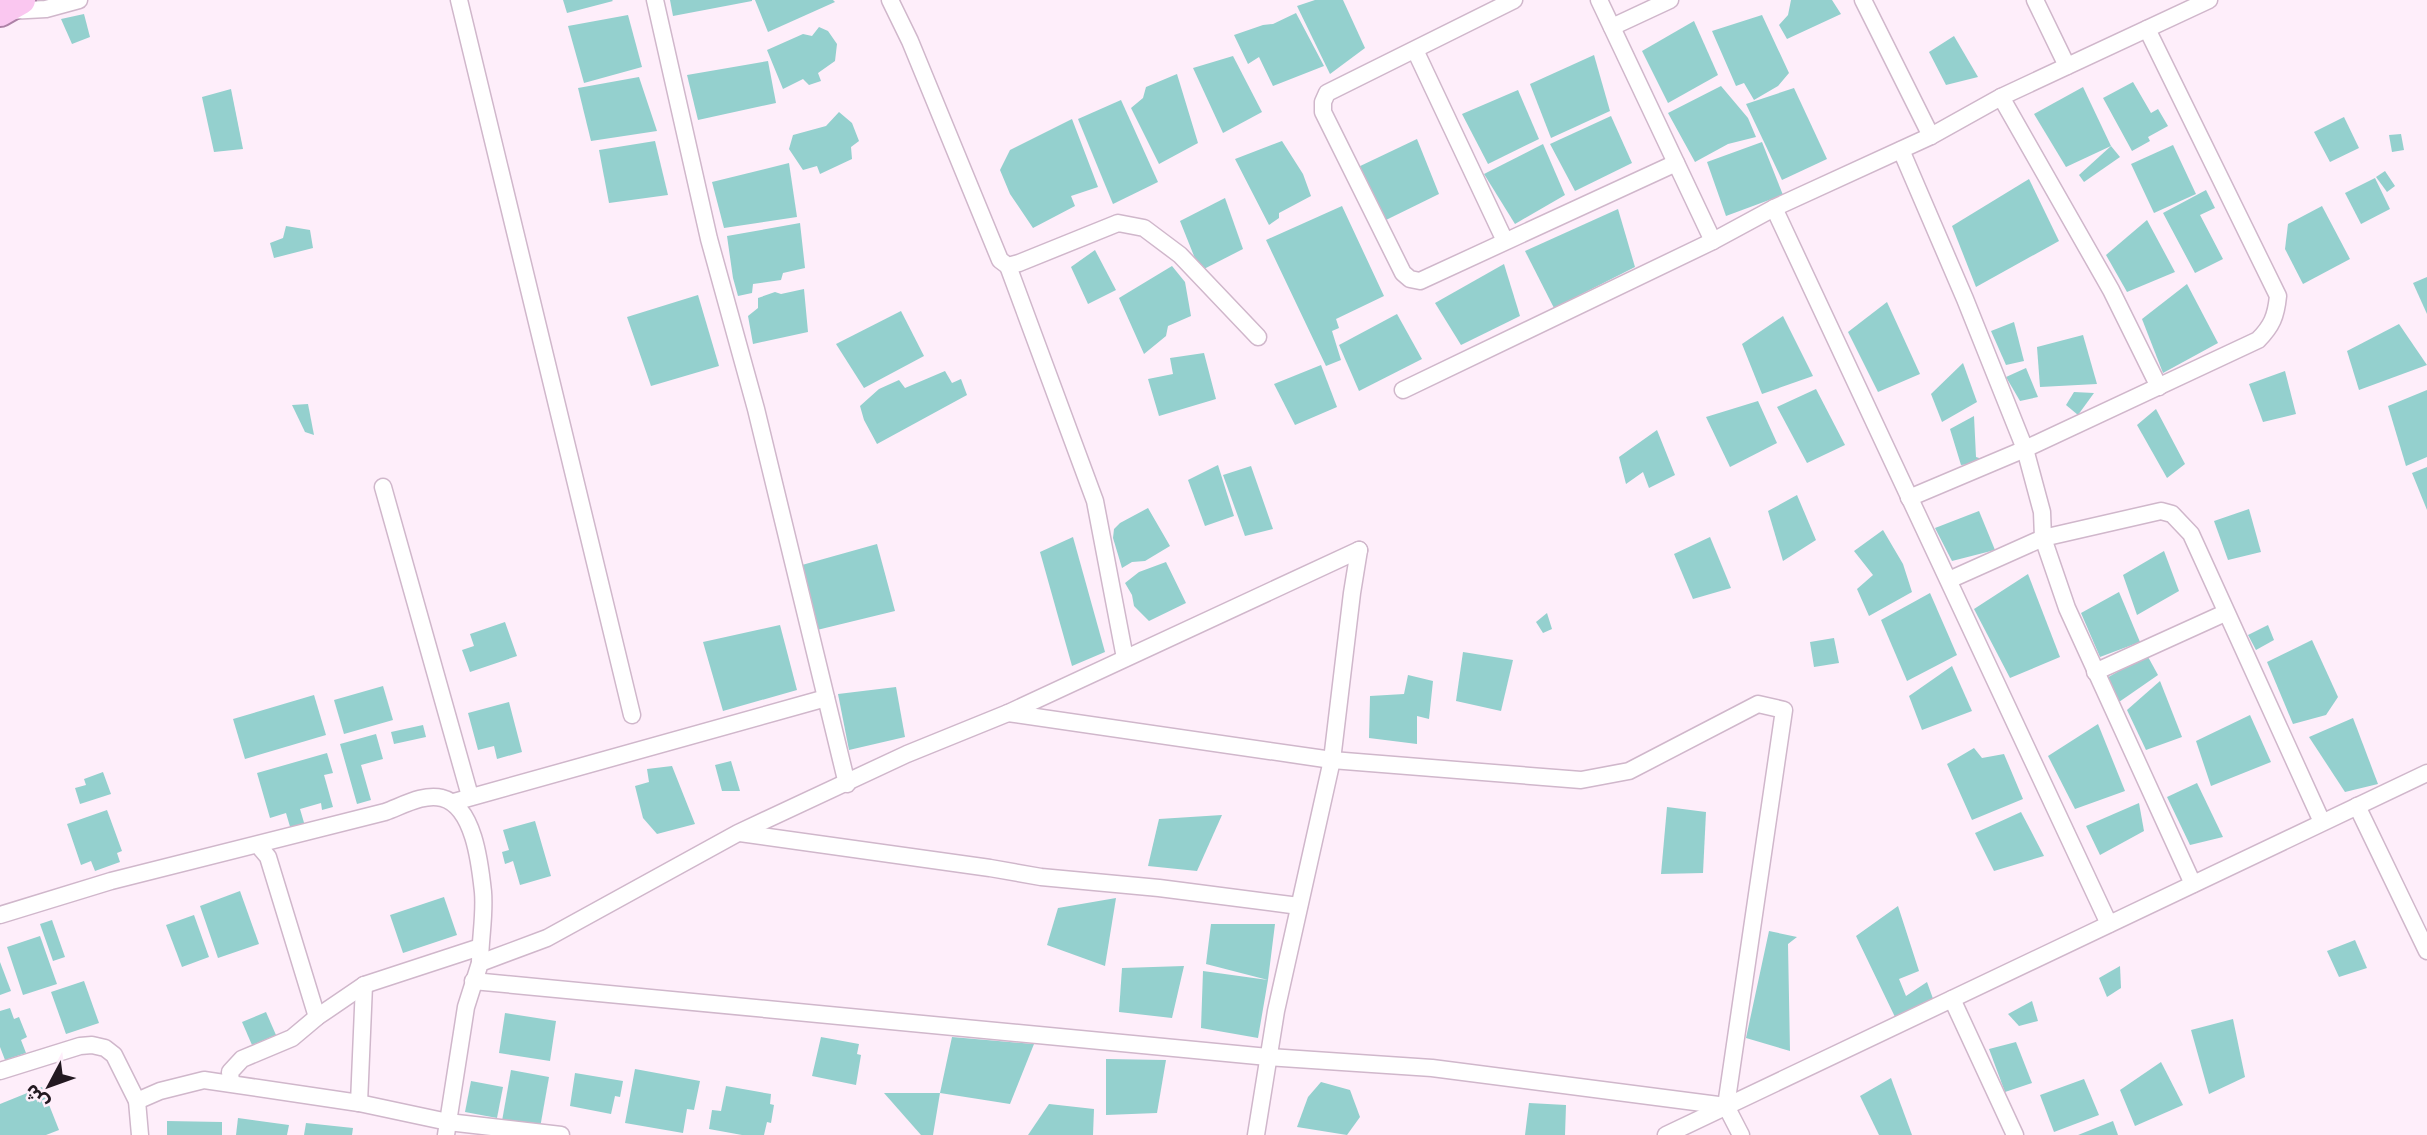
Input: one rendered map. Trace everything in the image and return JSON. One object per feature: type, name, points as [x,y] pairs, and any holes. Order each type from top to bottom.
[{"type":"street","points":[[8,8],[46,9],[79,0]]},
{"type":"street","points":[[459,0],[632,715]]},
{"type":"street","points":[[655,0],[709,239],[756,409],[847,784]]},
{"type":"street","points":[[890,0],[910,41],[1000,260],[1008,266],[1095,501],[1125,658]]},
{"type":"street","points":[[1514,0],[1328,93],[1324,102],[1323,112],[1403,273],[1410,279],[1420,281],[1676,163]]},
{"type":"street","points":[[1600,0],[1713,241]]},
{"type":"street","points":[[1612,27],[1670,0]]},
{"type":"street","points":[[1863,0],[1931,136]]},
{"type":"street","points":[[2035,0],[2067,66]]},
{"type":"street","points":[[1403,390],[1713,241],[1774,208],[1931,136],[2001,97],[2209,0]]},
{"type":"street","points":[[1909,498],[2025,449],[2258,340],[2269,330],[2276,317],[2277,296],[2147,29]]},
{"type":"street","points":[[1415,50],[1505,242]]},
{"type":"street","points":[[2001,97],[2111,290],[2159,387]]},
{"type":"street","points":[[1901,150],[2025,449],[2042,512],[2043,538],[2067,608],[2193,884]]},
{"type":"street","points":[[1774,208],[2109,924]]},
{"type":"street","points":[[1008,266],[1118,223],[1144,228],[1180,255],[1258,337]]},
{"type":"street","points":[[383,487],[470,796]]},
{"type":"street","points":[[1949,580],[2043,538],[2161,510],[2172,514],[2191,534],[2322,822]]},
{"type":"street","points":[[231,1083],[230,1072],[242,1059],[292,1038],[364,985],[547,939],[738,833],[907,754],[1008,713],[1359,550],[1332,760],[1276,1012],[1256,1135]]},
{"type":"street","points":[[2095,672],[2225,612]]},
{"type":"street","points":[[454,802],[826,698]]},
{"type":"street","points":[[1008,713],[1332,760],[1581,780],[1629,771],[1758,704],[1784,710],[1726,1106],[1741,1135]]},
{"type":"street","points":[[1666,1135],[2427,773]]},
{"type":"street","points":[[0,915],[111,881],[385,812],[426,797],[440,797],[454,802],[471,825],[483,894],[480,955],[462,1028],[447,1129]]},
{"type":"street","points":[[2357,806],[2427,951]]},
{"type":"street","points":[[738,833],[1041,877],[1299,906]]},
{"type":"street","points":[[258,845],[268,857],[317,1017]]},
{"type":"street","points":[[473,981],[1268,1057],[1432,1068],[1726,1106]]},
{"type":"street","points":[[359,1103],[364,985]]},
{"type":"street","points":[[1952,999],[2015,1135]]},
{"type":"street","points":[[0,1071],[80,1046],[105,1048],[114,1055],[137,1101],[140,1135]]},
{"type":"street","points":[[137,1101],[160,1091],[204,1080],[359,1103],[447,1129],[561,1135]]},
{"type":"building","points":[[563,0],[612,0],[613,1],[567,13]]},
{"type":"building","points":[[670,0],[752,0],[752,1],[673,16]]},
{"type":"building","points":[[755,0],[833,0],[835,2],[768,32]]},
{"type":"building","points":[[1315,0],[1343,0],[1365,48],[1330,74],[1297,6]]},
{"type":"building","points":[[1791,0],[1832,0],[1841,14],[1787,39],[1779,25],[1788,15]]},
{"type":"building","points":[[1296,13],[1324,66],[1273,86],[1259,57],[1248,64],[1234,35],[1273,24]]},
{"type":"building","points":[[84,14],[90,37],[72,44],[61,19]]},
{"type":"building","points":[[628,15],[642,67],[584,83],[568,26]]},
{"type":"building","points":[[1762,15],[1789,73],[1778,86],[1754,100],[1744,83],[1736,86],[1712,31]]},
{"type":"building","points":[[1694,21],[1718,75],[1668,103],[1642,51]]},
{"type":"building","points":[[819,27],[828,31],[837,44],[835,61],[818,73],[821,81],[809,85],[803,79],[783,89],[767,50],[803,34],[812,36]]},
{"type":"building","points":[[1954,36],[1978,77],[1946,85],[1929,52]]},
{"type":"building","points":[[1594,55],[1610,111],[1551,138],[1530,84]]},
{"type":"building","points":[[1233,56],[1262,112],[1223,133],[1193,68]]},
{"type":"building","points":[[768,61],[776,103],[698,120],[687,75]]},
{"type":"building","points":[[1177,74],[1198,143],[1159,164],[1131,108],[1143,98],[1146,87]]},
{"type":"building","points":[[639,77],[657,131],[591,141],[578,88]]},
{"type":"building","points":[[2133,82],[2151,113],[2158,109],[2168,126],[2148,137],[2150,141],[2132,151],[2103,98]]},
{"type":"building","points":[[1721,86],[1748,118],[1756,137],[1728,144],[1695,162],[1668,113]]},
{"type":"building","points":[[2083,87],[2111,146],[2066,167],[2034,114]]},
{"type":"building","points":[[1794,88],[1827,159],[1782,180],[1746,104]]},
{"type":"building","points":[[231,89],[243,149],[214,152],[202,97]]},
{"type":"building","points":[[1518,90],[1539,139],[1488,164],[1462,114]]},
{"type":"building","points":[[1121,100],[1158,182],[1113,204],[1078,119]]},
{"type":"building","points":[[839,112],[852,123],[859,141],[851,147],[852,159],[820,174],[817,166],[803,170],[789,149],[793,135],[826,126]]},
{"type":"building","points":[[1611,116],[1632,163],[1575,191],[1550,144]]},
{"type":"building","points":[[2344,117],[2359,148],[2330,162],[2314,132]]},
{"type":"building","points":[[1072,119],[1098,187],[1071,196],[1075,206],[1033,228],[1010,194],[1000,170],[1010,150]]},
{"type":"building","points":[[2401,134],[2404,150],[2392,152],[2389,135]]},
{"type":"building","points":[[1417,139],[1439,194],[1386,220],[1356,168]]},
{"type":"building","points":[[655,141],[668,195],[609,203],[599,150]]},
{"type":"building","points":[[1282,141],[1303,174],[1311,196],[1279,213],[1279,218],[1269,225],[1235,159]]},
{"type":"building","points":[[1762,142],[1783,195],[1726,216],[1707,162]]},
{"type":"building","points":[[1543,144],[1565,195],[1515,224],[1484,174]]},
{"type":"building","points":[[2173,145],[2196,194],[2154,213],[2131,164]]},
{"type":"building","points":[[2111,146],[2120,157],[2084,182],[2079,175]]},
{"type":"building","points":[[789,163],[797,217],[724,228],[712,182]]},
{"type":"building","points":[[2385,171],[2395,186],[2387,192],[2376,177]]},
{"type":"building","points":[[2375,178],[2390,209],[2361,224],[2345,193]]},
{"type":"building","points":[[2029,179],[2059,241],[1976,287],[1952,226]]},
{"type":"building","points":[[2206,190],[2215,208],[2200,215],[2223,259],[2195,273],[2163,213]]},
{"type":"building","points":[[1225,198],[1243,249],[1200,271],[1180,221]]},
{"type":"building","points":[[1342,206],[1384,296],[1336,319],[1339,328],[1332,331],[1341,360],[1326,366],[1266,240]]},
{"type":"building","points":[[2322,206],[2350,259],[2303,284],[2285,249],[2288,224]]},
{"type":"building","points":[[1618,209],[1635,267],[1554,308],[1525,251]]},
{"type":"building","points":[[2147,220],[2175,272],[2127,292],[2106,255]]},
{"type":"building","points":[[800,223],[805,268],[783,273],[781,280],[753,284],[752,293],[738,296],[727,236]]},
{"type":"building","points":[[286,226],[310,230],[313,248],[274,258],[270,243],[283,238]]},
{"type":"building","points":[[1095,250],[1116,290],[1088,304],[1071,267]]},
{"type":"building","points":[[1504,264],[1520,316],[1461,345],[1435,303]]},
{"type":"building","points":[[1172,266],[1185,282],[1191,316],[1168,326],[1166,336],[1144,354],[1119,298]]},
{"type":"building","points":[[2427,277],[2427,314],[2413,283]]},
{"type":"building","points":[[2187,284],[2218,343],[2163,373],[2142,319]]},
{"type":"building","points":[[804,289],[808,332],[753,344],[748,316],[758,308],[758,298],[775,292],[781,294]]},
{"type":"building","points":[[698,295],[719,366],[651,386],[627,317]]},
{"type":"building","points":[[1887,302],[1920,374],[1878,392],[1848,332]]},
{"type":"building","points":[[901,311],[924,356],[864,388],[836,344]]},
{"type":"building","points":[[1397,314],[1422,359],[1359,391],[1339,345]]},
{"type":"building","points":[[1783,316],[1813,376],[1762,394],[1742,344]]},
{"type":"building","points":[[2014,322],[2024,361],[2006,365],[1991,331]]},
{"type":"building","points":[[2399,324],[2427,365],[2359,390],[2347,351]]},
{"type":"building","points":[[2083,335],[2097,384],[2040,387],[2037,347]]},
{"type":"building","points":[[1204,353],[1216,399],[1159,416],[1148,379],[1173,374],[1170,358]]},
{"type":"building","points":[[1963,363],[1977,402],[1942,422],[1931,394]]},
{"type":"building","points":[[1321,365],[1337,407],[1295,425],[1274,384]]},
{"type":"building","points":[[2026,368],[2038,397],[2020,401],[2006,377]]},
{"type":"building","points":[[945,371],[952,383],[961,379],[967,395],[877,444],[860,406],[879,389],[899,380],[905,388]]},
{"type":"building","points":[[2285,371],[2296,414],[2263,422],[2249,384]]},
{"type":"building","points":[[1816,389],[1845,445],[1807,463],[1777,407]]},
{"type":"building","points":[[2427,390],[2427,457],[2406,466],[2388,406]]},
{"type":"building","points":[[2074,392],[2094,393],[2078,415],[2066,405]]},
{"type":"building","points":[[1758,401],[1777,443],[1730,467],[1706,417]]},
{"type":"building","points":[[308,404],[314,435],[305,432],[292,405]]},
{"type":"building","points":[[2156,409],[2185,464],[2167,478],[2137,425]]},
{"type":"building","points":[[1974,416],[1976,457],[1992,462],[1961,465],[1950,429]]},
{"type":"building","points":[[1657,430],[1675,475],[1649,488],[1643,472],[1626,484],[1619,457]]},
{"type":"building","points":[[1218,465],[1234,516],[1205,526],[1188,480]]},
{"type":"building","points":[[1251,466],[1273,529],[1245,536],[1223,475]]},
{"type":"building","points":[[2427,467],[2427,510],[2412,473]]},
{"type":"building","points":[[1797,495],[1816,540],[1783,561],[1768,511]]},
{"type":"building","points":[[1148,508],[1170,546],[1145,561],[1132,562],[1122,568],[1113,538],[1114,529]]},
{"type":"building","points":[[2249,509],[2261,552],[2228,560],[2214,521]]},
{"type":"building","points":[[1979,511],[1995,550],[1952,561],[1935,528]]},
{"type":"building","points":[[1883,530],[1903,564],[1912,592],[1869,616],[1857,589],[1873,575],[1854,551]]},
{"type":"building","points":[[1073,537],[1105,652],[1072,666],[1040,552]]},
{"type":"building","points":[[1710,537],[1731,588],[1693,599],[1674,554]]},
{"type":"building","points":[[877,544],[895,611],[817,630],[802,565]]},
{"type":"building","points":[[2164,551],[2179,591],[2137,615],[2123,575]]},
{"type":"building","points":[[1166,562],[1186,603],[1149,621],[1134,606],[1132,595],[1125,583],[1139,572]]},
{"type":"building","points":[[2028,574],[2060,657],[2010,678],[1974,609]]},
{"type":"building","points":[[2119,592],[2140,642],[2100,657],[2081,613]]},
{"type":"building","points":[[1930,593],[1957,655],[1907,681],[1881,620]]},
{"type":"building","points":[[1547,613],[1552,629],[1543,633],[1536,622]]},
{"type":"building","points":[[505,622],[517,656],[470,672],[462,650],[474,646],[470,634]]},
{"type":"building","points":[[780,625],[797,690],[723,711],[703,642]]},
{"type":"building","points":[[2268,625],[2274,640],[2256,650],[2248,635]]},
{"type":"building","points":[[1834,638],[1839,663],[1814,667],[1810,642]]},
{"type":"building","points":[[2312,640],[2338,697],[2326,715],[2293,724],[2267,662]]},
{"type":"building","points":[[1463,652],[1513,660],[1501,711],[1456,701]]},
{"type":"building","points":[[2147,655],[2158,675],[2119,702],[2105,679]]},
{"type":"building","points":[[1952,666],[1972,711],[1922,730],[1909,696]]},
{"type":"building","points":[[1408,675],[1433,681],[1429,719],[1417,716],[1417,744],[1369,738],[1370,696],[1404,694]]},
{"type":"building","points":[[2160,681],[2182,737],[2146,750],[2127,710]]},
{"type":"building","points":[[383,686],[393,720],[344,734],[334,700]]},
{"type":"building","points":[[896,687],[905,737],[849,750],[838,694]]},
{"type":"building","points":[[314,695],[326,735],[245,759],[233,719]]},
{"type":"building","points":[[509,702],[522,752],[497,759],[494,746],[478,750],[468,713]]},
{"type":"building","points":[[2250,715],[2271,762],[2211,786],[2196,741]]},
{"type":"building","points":[[2353,718],[2378,784],[2345,792],[2309,737]]},
{"type":"building","points":[[2098,724],[2125,791],[2075,809],[2048,756]]},
{"type":"building","points":[[423,725],[426,737],[394,744],[391,732]]},
{"type":"building","points":[[376,734],[383,759],[361,765],[371,800],[357,804],[340,744]]},
{"type":"building","points":[[1974,748],[1982,758],[2004,754],[2023,799],[1972,820],[1947,764]]},
{"type":"building","points":[[327,753],[333,773],[324,775],[333,807],[322,810],[321,803],[300,809],[305,826],[291,830],[286,813],[270,818],[257,773]]},
{"type":"building","points":[[731,761],[740,791],[722,791],[715,765]]},
{"type":"building","points":[[672,766],[695,824],[657,834],[643,818],[635,786],[649,782],[647,769]]},
{"type":"building","points":[[103,772],[111,794],[80,804],[75,788],[86,785],[84,779]]},
{"type":"building","points":[[2197,783],[2223,837],[2190,845],[2167,797]]},
{"type":"building","points":[[2139,803],[2144,831],[2100,855],[2086,826]]},
{"type":"building","points":[[1667,807],[1706,812],[1703,873],[1661,874]]},
{"type":"building","points":[[107,810],[122,851],[117,853],[120,862],[95,871],[91,861],[81,865],[67,824]]},
{"type":"building","points":[[2021,812],[2044,856],[1994,871],[1975,833]]},
{"type":"building","points":[[1222,815],[1197,871],[1148,866],[1159,819]]},
{"type":"building","points":[[535,821],[551,876],[520,885],[513,861],[505,864],[502,852],[509,850],[503,830]]},
{"type":"building","points":[[240,891],[259,944],[218,958],[200,906]]},
{"type":"building","points":[[444,897],[457,935],[403,953],[390,915]]},
{"type":"building","points":[[1116,898],[1105,966],[1047,945],[1058,908]]},
{"type":"building","points":[[1898,906],[1919,971],[1899,979],[1906,996],[1927,982],[1936,1007],[1895,1017],[1856,936]]},
{"type":"building","points":[[194,915],[209,957],[182,967],[166,925]]},
{"type":"building","points":[[52,920],[65,957],[53,961],[40,924]]},
{"type":"building","points":[[1211,924],[1275,924],[1268,980],[1206,964]]},
{"type":"building","points":[[1769,931],[1797,937],[1788,944],[1790,1051],[1746,1038]]},
{"type":"building","points":[[40,936],[57,984],[23,995],[7,947]]},
{"type":"building","points":[[2355,940],[2367,968],[2339,977],[2327,951]]},
{"type":"building","points":[[0,962],[11,991],[0,995]]},
{"type":"building","points":[[1184,966],[1172,1018],[1119,1012],[1122,968]]},
{"type":"building","points":[[2120,966],[2121,988],[2107,997],[2099,978]]},
{"type":"building","points":[[1203,971],[1268,980],[1258,1038],[1201,1028]]},
{"type":"building","points":[[84,981],[99,1023],[66,1034],[51,992]]},
{"type":"building","points":[[2032,1001],[2038,1021],[2019,1026],[2008,1014]]},
{"type":"building","points":[[10,1008],[14,1019],[19,1017],[27,1037],[21,1040],[26,1053],[5,1060],[0,1047],[0,1011]]},
{"type":"building","points":[[266,1012],[276,1035],[252,1045],[242,1022]]},
{"type":"building","points":[[505,1013],[556,1021],[550,1061],[499,1053]]},
{"type":"building","points":[[2233,1019],[2245,1077],[2209,1094],[2191,1030]]},
{"type":"building","points":[[821,1037],[859,1044],[857,1054],[861,1055],[856,1085],[812,1076]]},
{"type":"building","points":[[952,1037],[1034,1044],[1010,1104],[940,1093]]},
{"type":"building","points":[[2016,1042],[2032,1083],[2005,1092],[1989,1049]]},
{"type":"building","points":[[1106,1059],[1166,1060],[1157,1113],[1106,1115]]},
{"type":"building","points":[[2161,1062],[2183,1105],[2135,1126],[2120,1090]]},
{"type":"building","points":[[635,1069],[700,1081],[694,1110],[687,1109],[683,1133],[625,1123]]},
{"type":"building","points":[[511,1070],[549,1077],[540,1128],[502,1121]]},
{"type":"building","points":[[575,1073],[623,1081],[620,1097],[615,1096],[611,1114],[570,1106]]},
{"type":"building","points":[[1891,1078],[1912,1135],[1879,1135],[1860,1096]]},
{"type":"building","points":[[2084,1079],[2099,1115],[2054,1132],[2040,1095]]},
{"type":"building","points":[[471,1081],[503,1087],[497,1118],[465,1112]]},
{"type":"building","points":[[1321,1082],[1350,1090],[1360,1117],[1347,1135],[1297,1127],[1308,1097]]},
{"type":"building","points":[[726,1086],[771,1094],[770,1104],[774,1105],[771,1123],[767,1122],[764,1135],[742,1135],[709,1129],[712,1110],[721,1111]]},
{"type":"building","points":[[42,1087],[59,1130],[46,1135],[0,1135],[0,1104]]},
{"type":"building","points":[[884,1093],[940,1093],[933,1135],[921,1135]]},
{"type":"building","points":[[1529,1103],[1566,1105],[1565,1135],[1525,1135]]},
{"type":"building","points":[[1049,1104],[1094,1109],[1093,1135],[1028,1135]]},
{"type":"building","points":[[238,1118],[289,1125],[287,1135],[236,1135]]},
{"type":"building","points":[[167,1121],[222,1122],[222,1135],[167,1135]]},
{"type":"building","points":[[2113,1121],[2118,1135],[2078,1135]]},
{"type":"building","points":[[306,1123],[353,1128],[352,1135],[304,1135]]}]
